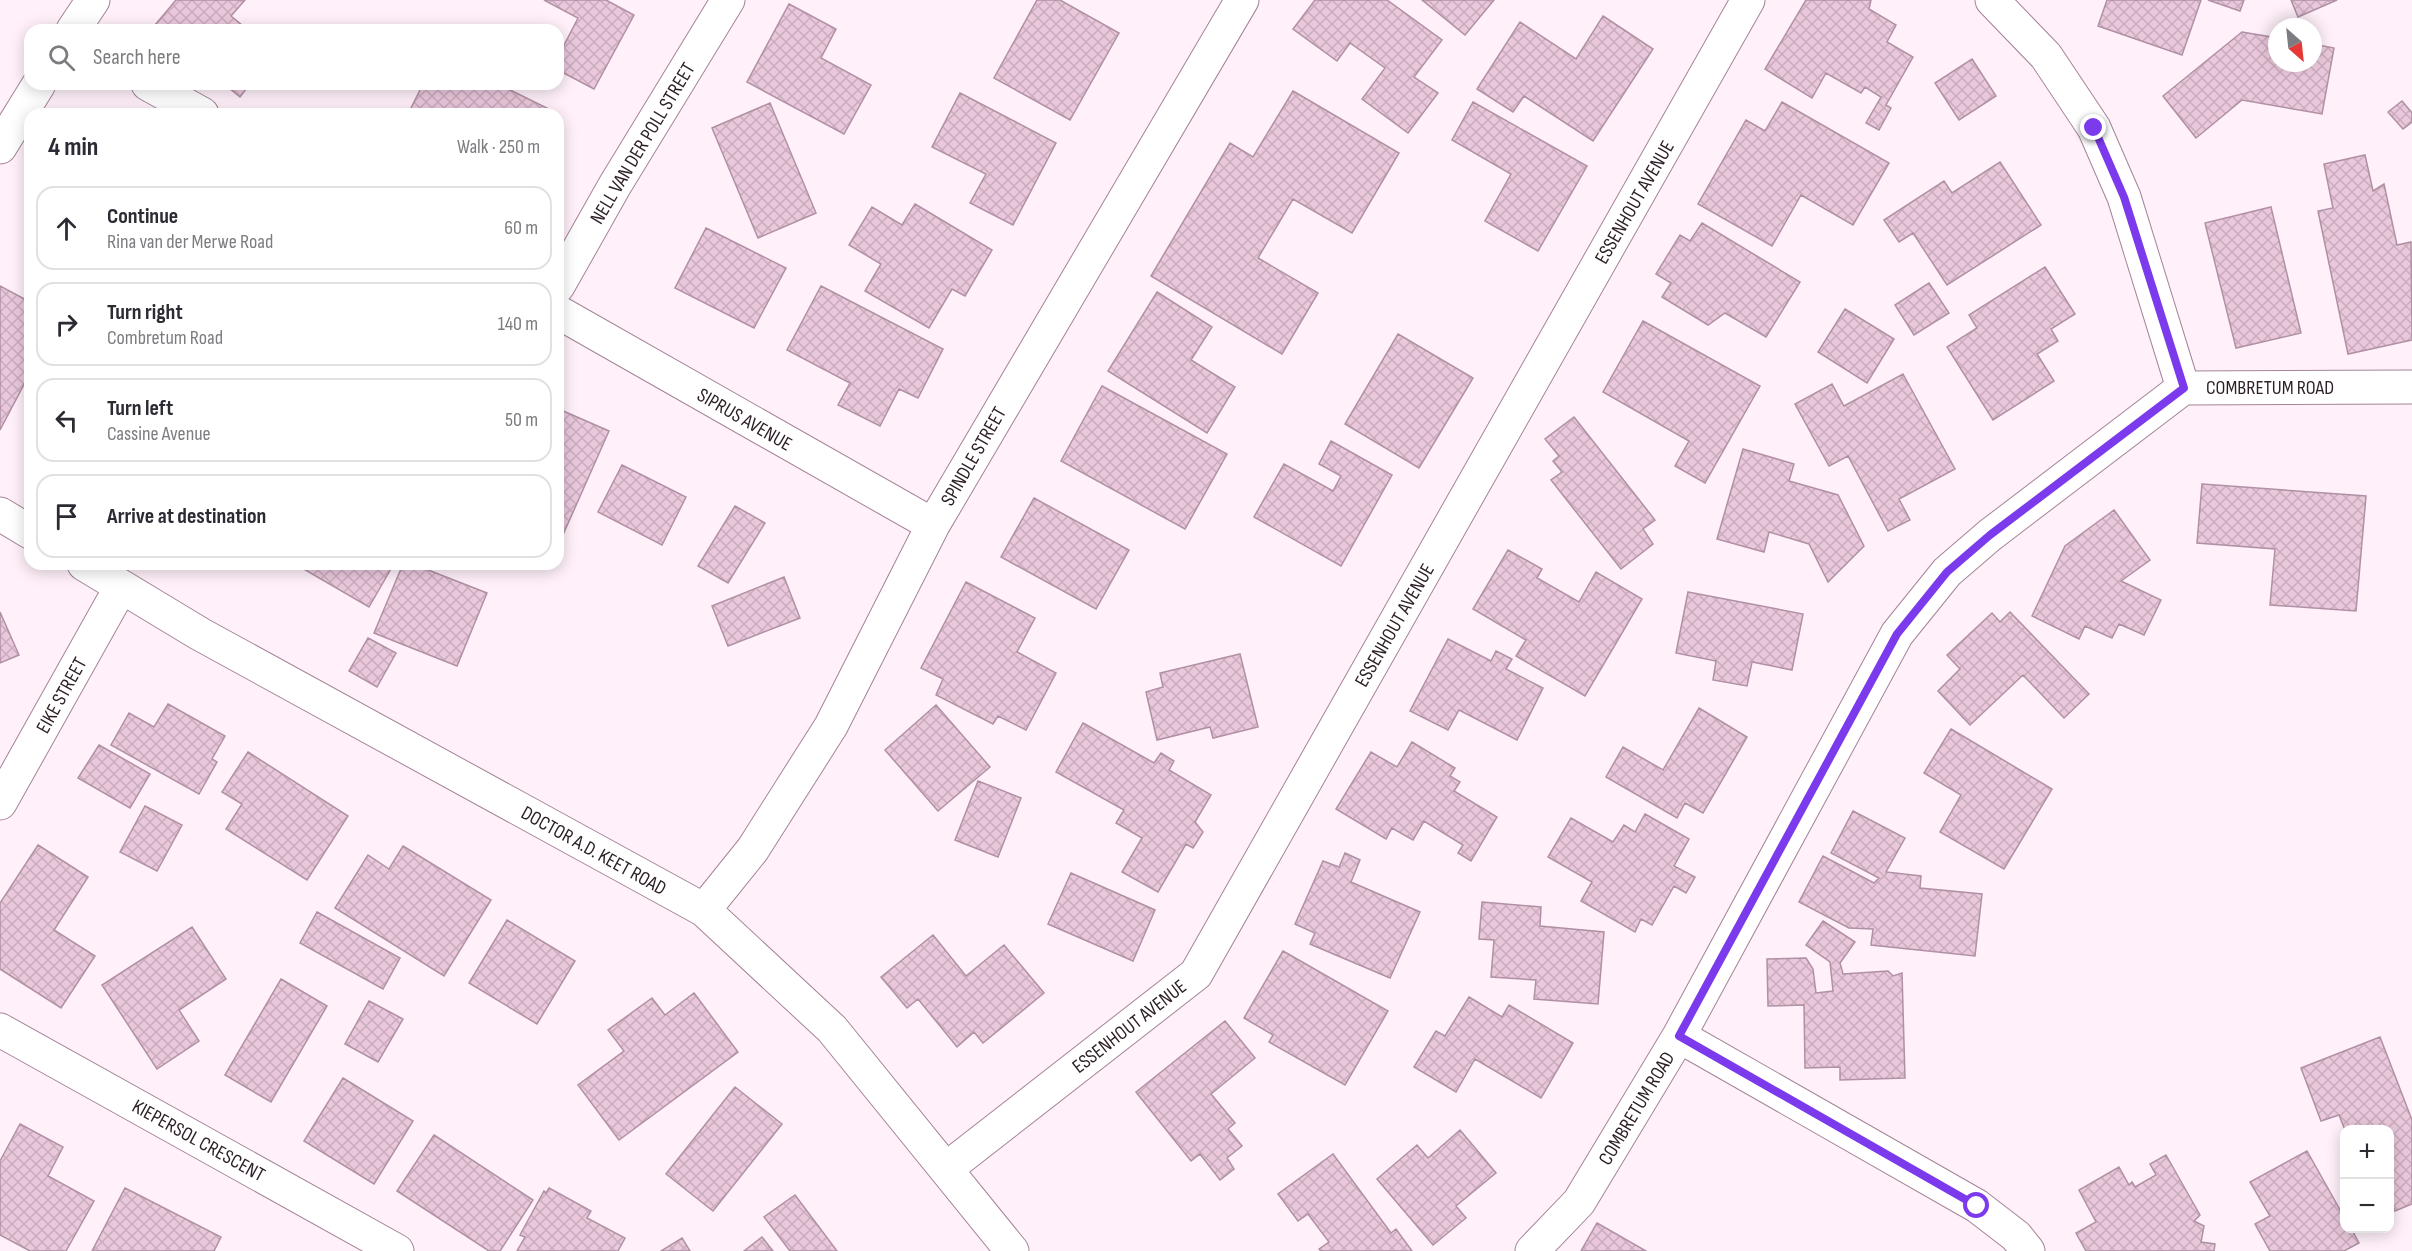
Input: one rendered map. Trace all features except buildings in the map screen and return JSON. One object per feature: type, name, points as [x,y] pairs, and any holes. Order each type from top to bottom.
[{"type":"street","points":[[77,24],[93,0]]},
{"type":"street","name":"NELL VAN DER POLL STREET","points":[[564,275],[615,185],[728,0]]},
{"type":"street","name":"SPINDLE STREET","points":[[704,910],[753,849],[831,726],[933,525],[1242,0]]},
{"type":"street","name":"ESSENHOUT AVENUE","points":[[946,1169],[1196,974],[1748,0]]},
{"type":"street","points":[[1992,0],[2046,56],[2094,128],[2124,197],[2184,388]]},
{"type":"street","points":[[24,108],[35,90]]},
{"type":"street","points":[[159,90],[191,108]]},
{"type":"street","points":[[0,147],[24,108]]},
{"type":"street","name":"SIPRUS AVENUE","points":[[564,315],[933,525]]},
{"type":"street","name":"COMBRETUM ROAD","points":[[1532,1251],[1579,1202],[1679,1036],[1897,634],[1947,572],[1990,535],[2184,388],[2412,387]]},
{"type":"street","points":[[0,514],[24,528]]},
{"type":"street","name":"DOCTOR A.D. KEET ROAD","points":[[94,570],[200,634],[704,910],[832,1029],[1012,1251]]},
{"type":"street","name":"EIKE STREET","points":[[0,803],[121,587]]},
{"type":"street","name":"KIEPERSOL CRESCENT","points":[[0,1030],[397,1251]]},
{"type":"street","points":[[1679,1036],[1977,1206],[2016,1236],[2028,1251]]},
{"type":"route","points":[[1977,1206],[1679,1036],[1897,634],[1947,572],[1990,535],[2184,388],[2124,197],[2094,128]]}]
